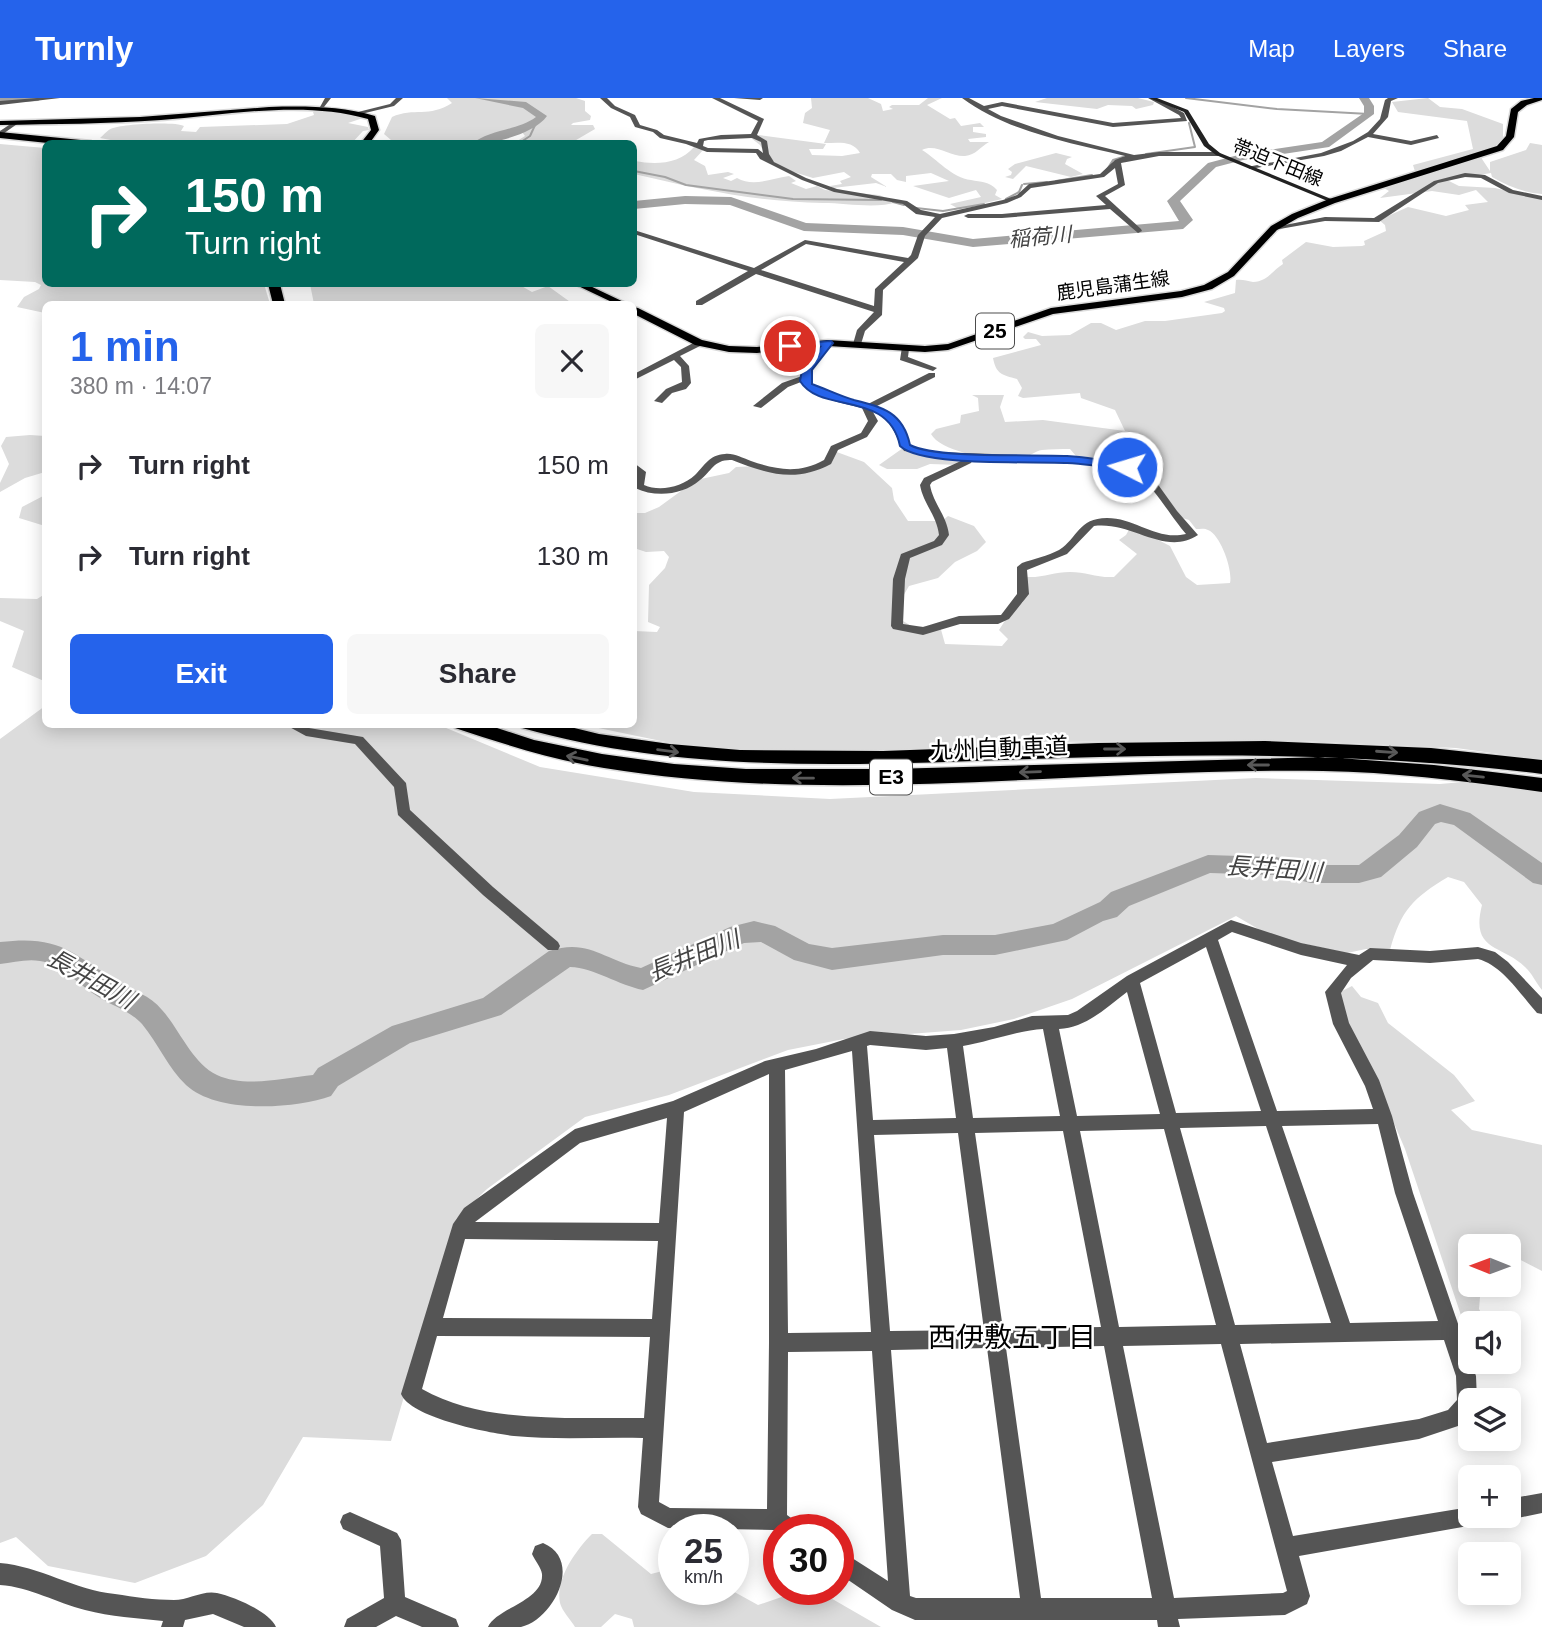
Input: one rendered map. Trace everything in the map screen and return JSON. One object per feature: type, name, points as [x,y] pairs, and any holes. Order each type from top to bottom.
[{"type":"highway","points":[[2,134],[42,141]]},
{"type":"highway","points":[[2,134],[55,140]]},
{"type":"highway","name":"九州自動車道","points":[[473,728],[499,738],[587,760],[693,774],[872,777],[1323,756]]},
{"type":"highway","name":"九州自動車道","points":[[544,728],[594,741],[646,749],[764,759],[946,757],[1097,750],[1323,756],[1464,775],[1540,776]]},
{"type":"main road","name":"帯迫下田線","points":[[1152,98],[1186,111],[1206,145],[1217,154],[1332,201]]},
{"type":"main road","name":"鹿児島蒲生線","points":[[637,312],[699,343],[715,348],[750,350],[828,343],[925,349],[960,344],[1051,311],[1198,290],[1231,274],[1274,228],[1295,216],[1332,201],[1500,148],[1510,138],[1514,111],[1524,103],[1542,98]]},
{"type":"main road","points":[[0,122],[160,118],[325,102],[361,112],[372,118],[375,125],[366,140]]},
{"type":"main road","points":[[586,287],[616,301]]},
{"type":"street","points":[[0,103],[57,98]]},
{"type":"street","points":[[361,112],[392,105],[400,98]]},
{"type":"street","points":[[603,98],[613,107],[633,116],[637,126],[654,131],[662,137],[707,150],[758,151],[762,158],[831,190],[905,202],[919,212],[1002,216],[1110,207]]},
{"type":"street","points":[[715,98],[762,120],[753,136]]},
{"type":"street","points":[[737,98],[760,98]]},
{"type":"street","points":[[965,98],[982,108],[1056,137],[1135,157]]},
{"type":"street","points":[[996,98],[1002,104]]},
{"type":"street","points":[[982,108],[1002,104],[1112,125],[1185,120],[1182,114],[1152,98]]},
{"type":"street","points":[[1250,167],[1334,151],[1357,142],[1384,119],[1388,100],[1395,98]]},
{"type":"street","points":[[2,134],[17,122]]},
{"type":"street","points":[[699,146],[701,140],[712,137],[732,134],[753,136],[764,141],[766,154],[773,163]]},
{"type":"street","points":[[1367,135],[1411,143],[1437,136]]},
{"type":"street","points":[[857,344],[861,330],[878,315],[879,289],[910,261],[918,249],[922,235],[943,215],[1005,202],[1019,196],[1029,186],[1107,174],[1117,161],[1135,157],[1217,154]]},
{"type":"street","points":[[1117,161],[1122,185],[1100,196],[1135,228]]},
{"type":"street","points":[[1274,228],[1325,219],[1376,220],[1436,182],[1465,175],[1483,176],[1510,192],[1542,198]]},
{"type":"street","points":[[637,233],[877,310]]},
{"type":"street","points":[[699,303],[809,241],[910,261]]},
{"type":"street","points":[[637,375],[699,343]]},
{"type":"street","points":[[828,343],[807,370],[809,386],[817,391],[869,406],[894,421],[903,434],[907,449],[940,456],[967,456],[1069,460],[1134,469],[1150,481],[1193,535],[1167,541],[1151,537],[1131,525],[1107,521],[1091,523],[1063,552],[1021,569],[1023,594],[1005,617],[998,620],[959,620],[923,631],[897,626],[901,564],[905,556],[938,543],[944,535],[942,520],[928,499],[925,485],[940,474],[965,464],[968,461],[967,456]]},
{"type":"street","points":[[869,406],[933,371],[903,358],[905,349]]},
{"type":"street","points":[[659,401],[669,391],[687,383],[685,366],[675,356]]},
{"type":"street","points":[[758,406],[785,385],[806,377]]},
{"type":"street","points":[[637,469],[641,472],[639,486],[653,491],[667,491],[687,484],[696,479],[711,461],[727,456],[783,473],[803,473],[828,462],[834,448],[868,431],[873,421],[869,406]]},
{"type":"street","points":[[298,728],[306,732],[359,740],[401,786],[403,812],[488,891],[553,946]]},
{"type":"street","points":[[654,1428],[513,1426],[439,1410],[411,1394],[459,1230],[470,1213],[575,1137],[676,1108],[765,1068],[777,1067],[870,1038],[926,1043],[954,1041],[994,1034],[1032,1023],[1069,1022],[1083,1016],[1132,980],[1231,926],[1301,949],[1359,961]]},
{"type":"street","points":[[1210,938],[1344,1332]]},
{"type":"street","points":[[1260,1454],[1419,1429],[1454,1418],[1467,1404],[1466,1376],[1404,1193],[1384,1116],[1373,1085],[1341,1024],[1333,992],[1359,961],[1370,954],[1430,957],[1486,955],[1503,966],[1542,1009]]},
{"type":"street","points":[[854,1571],[915,1609],[1032,1609],[1167,1618],[1285,1604],[1299,1596],[1132,980]]},
{"type":"street","points":[[1050,1023],[1167,1618]]},
{"type":"street","points":[[859,1041],[900,1602]]},
{"type":"street","points":[[954,1041],[1032,1609]]},
{"type":"street","points":[[777,1067],[779,1343],[784,1514]]},
{"type":"street","points":[[676,1108],[648,1507],[668,1518],[763,1524]]},
{"type":"street","points":[[865,1128],[1384,1116]]},
{"type":"street","points":[[459,1230],[668,1232]]},
{"type":"street","points":[[431,1326],[661,1328]]},
{"type":"street","points":[[779,1343],[1452,1330]]},
{"type":"street","points":[[1521,1507],[1542,1503]]},
{"type":"street","points":[[1286,1548],[1458,1519]]},
{"type":"street","points":[[351,1522],[390,1540],[395,1604]]},
{"type":"street","points":[[499,1627],[515,1620],[543,1598],[555,1578],[552,1563],[543,1554]]},
{"type":"street","points":[[0,1574],[14,1575],[84,1599],[175,1619],[213,1603],[235,1610],[265,1627]]},
{"type":"street","points":[[355,1627],[395,1604]]},
{"type":"street","points":[[395,1604],[448,1627]]},
{"type":"shaded area","points":[[447,98],[576,98],[585,101],[585,111],[591,116],[590,120],[571,125],[593,125],[595,129],[576,140],[519,140],[525,136],[522,132],[492,140],[391,140],[384,134],[392,117],[436,110],[452,103]]},
{"type":"shaded area","points":[[811,98],[868,98],[881,104],[883,111],[893,109],[889,107],[892,105],[919,105],[928,98],[942,98],[927,105],[950,119],[955,118],[961,126],[980,123],[984,127],[973,127],[973,132],[986,134],[986,137],[968,139],[970,142],[989,142],[965,156],[933,148],[922,150],[957,176],[991,185],[997,190],[995,195],[1002,199],[957,208],[950,204],[981,197],[976,190],[949,198],[913,186],[949,181],[931,173],[906,176],[906,182],[897,180],[891,174],[872,174],[871,177],[887,187],[876,183],[833,188],[830,186],[842,184],[840,181],[851,177],[844,172],[813,178],[784,169],[766,156],[760,145],[751,138],[759,135],[826,144],[823,149],[809,149],[812,155],[842,156],[860,153],[849,144],[824,143],[830,130],[803,123],[805,113],[812,108]]},
{"type":"shaded area","points":[[1047,98],[1138,98],[1154,102],[1153,105],[1136,109],[1132,106],[1108,105],[1097,109],[1035,102]]},
{"type":"shaded area","points":[[1428,98],[1440,107],[1462,109],[1503,124],[1503,145],[1482,153],[1482,159],[1490,171],[1490,162],[1526,150],[1530,143],[1542,145],[1542,194],[1510,186],[1492,177],[1491,173],[1447,180],[1459,186],[1495,188],[1542,199],[1542,760],[1456,748],[1298,741],[1039,742],[930,750],[714,752],[598,728],[637,728],[637,631],[657,632],[660,627],[648,622],[649,585],[665,568],[669,557],[664,551],[646,552],[637,549],[637,513],[645,513],[659,507],[696,480],[729,473],[736,467],[759,466],[786,472],[819,467],[834,451],[864,462],[892,488],[894,500],[908,521],[942,521],[948,516],[974,526],[986,542],[977,551],[955,562],[938,578],[909,586],[902,598],[903,621],[913,627],[940,626],[945,644],[1002,646],[1008,639],[999,630],[1008,616],[1023,602],[1026,577],[1070,572],[1114,577],[1137,554],[1119,540],[1131,526],[1170,546],[1186,577],[1197,585],[1230,583],[1228,562],[1213,533],[1196,529],[1189,520],[1179,517],[1142,462],[1076,456],[1070,449],[1042,450],[1022,458],[986,457],[947,447],[931,434],[936,429],[960,423],[961,415],[979,411],[978,398],[972,395],[1004,395],[1000,407],[1005,422],[1043,420],[1125,431],[1115,410],[1081,398],[1080,393],[1023,398],[1018,396],[1022,388],[1017,379],[1001,373],[993,358],[1041,345],[1036,339],[1023,337],[1028,332],[1042,336],[1070,335],[1091,323],[1101,323],[1116,330],[1145,321],[1222,313],[1224,308],[1204,302],[1235,293],[1236,280],[1253,282],[1266,278],[1283,264],[1282,260],[1306,242],[1333,247],[1362,246],[1365,245],[1364,241],[1386,231],[1385,225],[1379,220],[1408,207],[1446,216],[1469,210],[1465,205],[1488,202],[1476,190],[1459,195],[1432,191],[1380,198],[1389,191],[1384,188],[1417,178],[1413,165],[1473,149],[1467,121],[1398,112],[1392,102]]},
{"type":"shaded area","points":[[318,107],[363,118],[348,123],[368,127],[369,130],[363,131],[355,140],[100,138],[113,128],[138,124],[179,124],[184,126],[181,131],[196,132],[200,127],[287,124],[314,115],[313,112]]},
{"type":"shaded area","points":[[0,144],[42,148],[42,287],[265,287],[269,301],[42,301],[42,312],[17,307],[24,297],[39,289],[41,285],[35,282],[0,280]]},
{"type":"shaded area","points":[[694,147],[704,149],[694,160],[705,166],[708,175],[728,172],[734,174],[723,178],[731,181],[737,178],[755,182],[789,176],[796,181],[791,183],[806,189],[817,186],[825,190],[879,195],[898,202],[870,205],[774,200],[704,190],[637,175],[637,161],[667,162],[688,153]]},
{"type":"shaded area","points":[[1056,153],[1072,157],[1067,159],[1065,164],[1083,174],[1071,177],[1026,166],[1013,179],[1005,177],[1011,175],[1012,172],[1008,169],[1015,164]]},
{"type":"shaded area","points":[[311,287],[523,287],[532,292],[549,287],[569,301],[313,301]]},
{"type":"shaded area","points":[[42,436],[42,473],[25,478],[0,492],[0,483],[9,464],[1,446],[6,437]]},
{"type":"shaded area","points":[[903,448],[913,452],[965,459],[961,465],[930,464],[917,469],[887,469],[879,465]]},
{"type":"shaded area","points":[[42,497],[42,525],[19,518],[22,507]]},
{"type":"shaded area","points":[[42,596],[42,680],[12,667],[24,631],[0,621],[0,598],[37,599]]},
{"type":"shaded area","points":[[42,708],[42,728],[446,728],[540,767],[694,792],[830,799],[1256,778],[1440,784],[1474,781],[1542,792],[1542,990],[1525,967],[1484,939],[1479,920],[1482,905],[1464,882],[1448,877],[1410,906],[1394,936],[1390,950],[1366,949],[1347,953],[1272,937],[1236,916],[1072,999],[1014,1019],[961,1030],[844,1039],[788,1050],[669,1095],[585,1117],[487,1189],[456,1219],[391,1441],[303,1437],[263,1505],[206,1556],[135,1583],[48,1566],[16,1537],[0,1543],[0,739]]},
{"type":"shaded area","points":[[1352,986],[1361,997],[1378,1003],[1388,1023],[1454,1075],[1475,1101],[1451,1110],[1472,1130],[1542,1145],[1542,1271],[1521,1260],[1521,1234],[1458,1234],[1458,1297],[1480,1297],[1480,1311],[1460,1311],[1405,1149],[1367,1060],[1347,1026],[1340,992]]},
{"type":"shaded area","points":[[592,1534],[602,1534],[651,1574],[658,1572],[658,1605],[749,1605],[749,1600],[758,1605],[843,1605],[881,1627],[634,1627],[632,1619],[615,1614],[601,1627],[575,1627],[560,1603],[559,1594],[564,1575]]},
{"type":"waterway","name":"稲荷川","points":[[0,100],[38,98]]},
{"type":"waterway","name":"稲荷川","points":[[480,98],[526,105],[542,116],[531,125],[484,140]]},
{"type":"waterway","points":[[1186,98],[1277,109],[1369,114]]},
{"type":"waterway","name":"稲荷川","points":[[637,205],[685,200],[731,201],[804,227],[903,231],[973,243],[1183,225],[1187,220],[1173,201],[1212,165],[1242,157],[1325,145],[1369,114],[1369,106],[1364,98]]},
{"type":"waterway","points":[[524,140],[530,136],[536,123]]},
{"type":"waterway","points":[[1146,154],[1195,147],[1189,123]]},
{"type":"waterway","points":[[1106,171],[1113,160],[1123,157]]},
{"type":"waterway","points":[[637,172],[665,177],[686,185],[793,199],[881,200]]},
{"type":"waterway","points":[[1056,181],[1092,175]]},
{"type":"waterway","points":[[1024,184],[1047,182]]},
{"type":"waterway","points":[[1006,199],[1019,192],[1022,185]]},
{"type":"waterway","points":[[893,202],[904,205]]},
{"type":"waterway","points":[[916,208],[943,211],[984,204]]},
{"type":"waterway","name":"長井田川","points":[[0,953],[36,950],[58,955],[110,991],[143,1008],[159,1025],[189,1068],[205,1083],[232,1092],[262,1093],[321,1087],[328,1077],[402,1034],[491,1007],[558,959],[570,956],[591,959],[631,977],[643,979],[739,934],[754,931],[766,933],[803,953],[832,959],[943,945],[995,945],[1058,933],[1096,913],[1108,910],[1120,899],[1208,864],[1276,866],[1311,874],[1359,874],[1372,870],[1408,841],[1427,818],[1440,813],[1462,819],[1542,876]]},
{"type":"district","name":"西伊敷五丁目","points":[[1012,1337]]},
{"type":"route","points":[[790,346],[828,343],[826,349],[807,370],[805,381],[817,391],[876,407],[894,421],[903,434],[905,446],[914,452],[940,456],[1069,460],[1127,467]]}]
